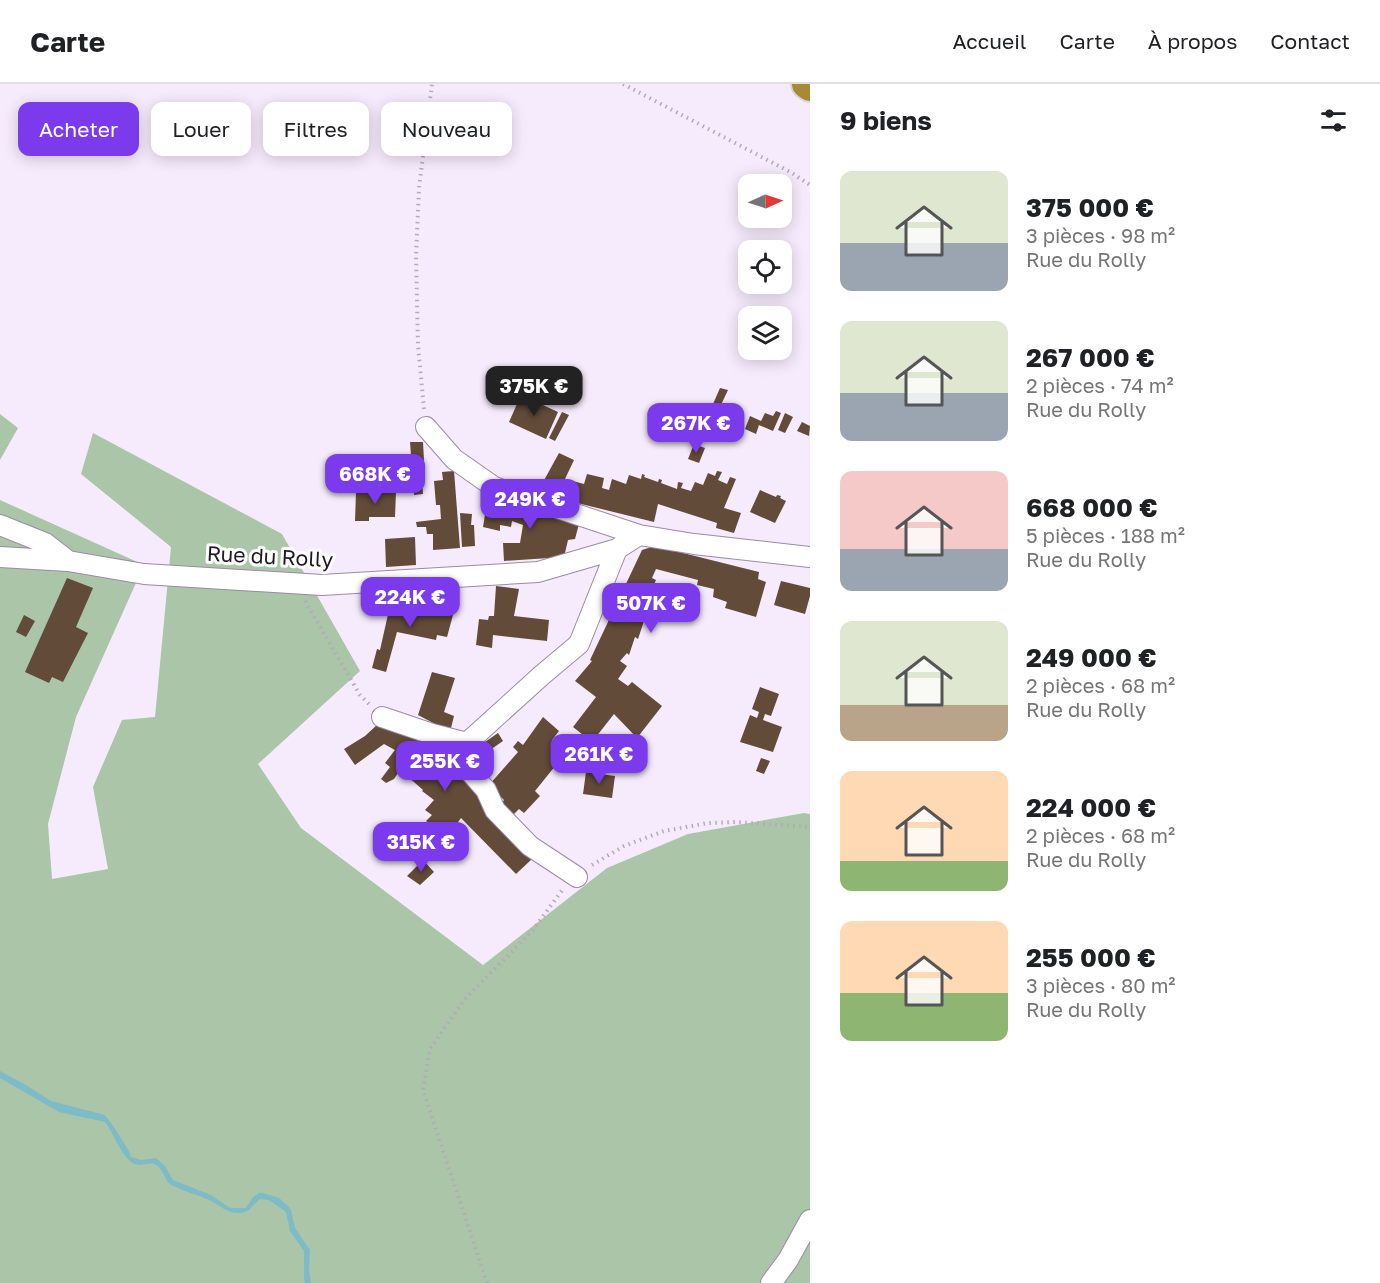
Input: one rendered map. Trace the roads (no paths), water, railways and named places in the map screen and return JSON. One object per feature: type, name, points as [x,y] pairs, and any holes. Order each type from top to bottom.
[{"type":"highway","points":[[806,84],[810,87]]},
{"type":"street","points":[[426,427],[454,459],[494,487],[639,535],[694,544],[810,557]]},
{"type":"street","name":"Rue du Rolly","points":[[0,525],[45,543],[69,561],[144,574],[322,585],[538,572],[617,549],[639,535]]},
{"type":"street","points":[[467,743],[579,644],[617,549]]},
{"type":"street","points":[[0,557],[69,561]]},
{"type":"street","points":[[382,717],[467,743]]},
{"type":"street","points":[[467,743],[472,774],[486,790],[495,810],[530,846],[577,877]]},
{"type":"street","points":[[771,1283],[788,1260],[810,1220]]},
{"type":"water","points":[[0,1071],[51,1101],[105,1115],[131,1157],[141,1160],[156,1158],[165,1166],[173,1180],[211,1195],[230,1208],[246,1208],[253,1197],[259,1193],[279,1198],[291,1210],[295,1228],[310,1250],[311,1283],[305,1283],[304,1251],[290,1231],[286,1212],[269,1200],[260,1199],[246,1212],[234,1213],[174,1186],[168,1182],[156,1165],[137,1165],[130,1161],[105,1122],[59,1112],[0,1078]]}]
